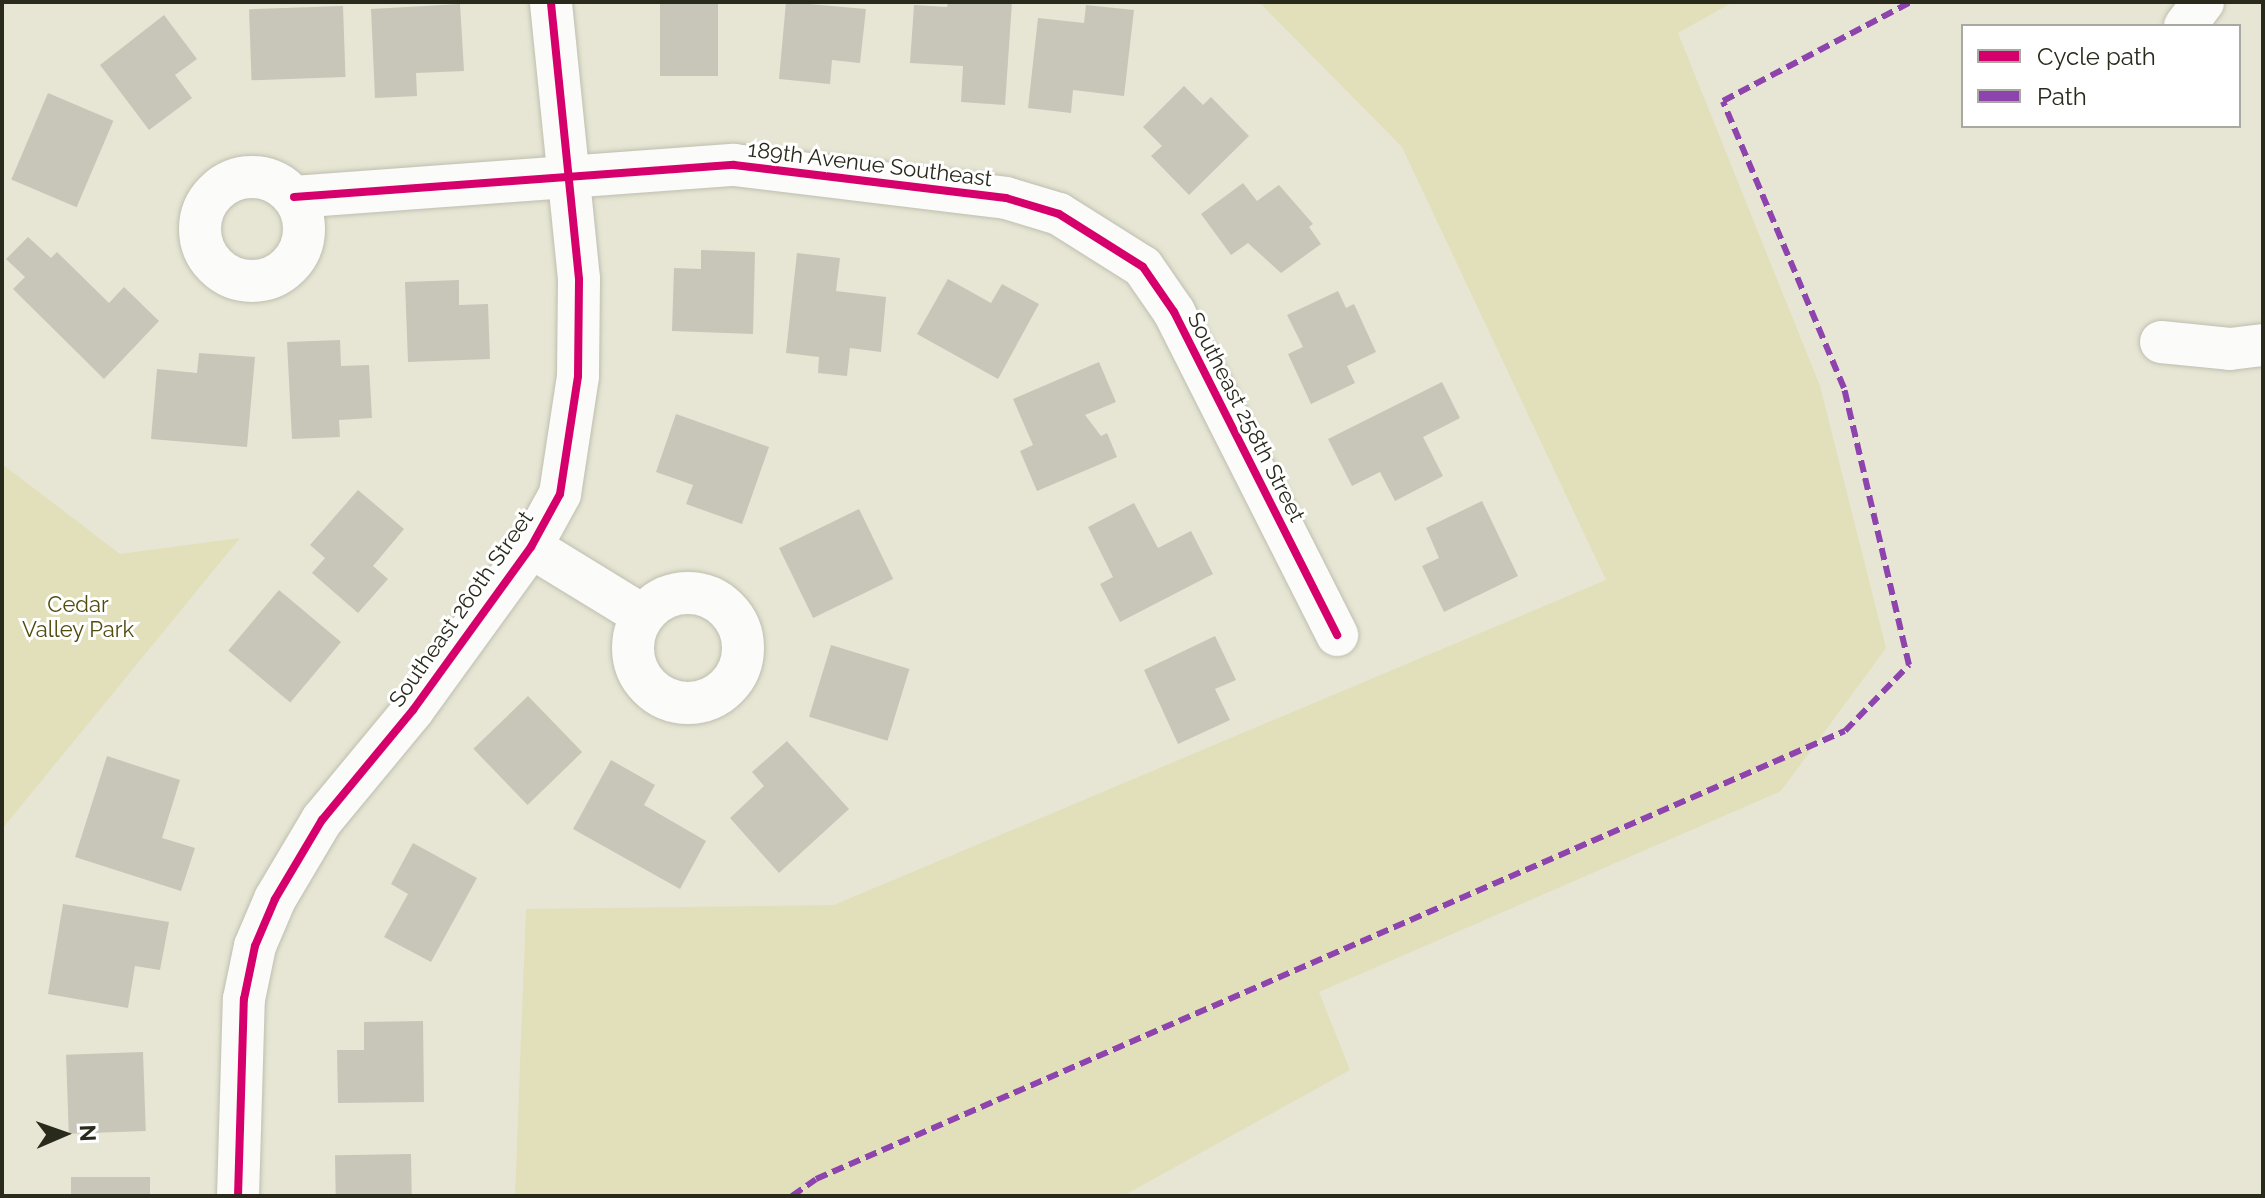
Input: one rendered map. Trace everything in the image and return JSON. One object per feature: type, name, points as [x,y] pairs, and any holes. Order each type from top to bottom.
[{"type":"street","name":"Southeast 260th Street","points":[[238,1196],[244,999],[255,946],[275,899],[322,820],[413,710],[531,547],[560,494],[578,376],[579,279],[566,179],[551,2]]},
{"type":"street","points":[[2159,24],[2164,2]]},
{"type":"street","points":[[2186,24],[2203,2]]},
{"type":"street","name":"189th Avenue Southeast","points":[[294,197],[734,165],[1006,198],[1059,214],[1098,235]]},
{"type":"street","name":"Southeast 258th Street","points":[[1098,235],[1143,267],[1174,312],[1337,635]]},
{"type":"street","points":[[2161,342],[2230,349],[2263,345]]},
{"type":"street","points":[[531,547],[642,615]]},
{"type":"green space","points":[[1259,2],[1733,2],[1678,33],[1820,386],[1886,648],[1781,791],[1319,992],[1350,1070],[1123,1196],[515,1196],[526,909],[834,905],[1606,580],[1402,147]]},
{"type":"green space","name":"Cedar Valley Park","points":[[2,464],[120,554],[240,538],[2,829]]},
{"type":"building","points":[[660,2],[718,2],[718,76],[660,76]]},
{"type":"building","points":[[786,2],[866,9],[860,63],[832,60],[830,84],[779,79]]},
{"type":"building","points":[[948,2],[1012,2],[1005,105],[961,102],[963,66],[910,63],[914,5],[947,7]]},
{"type":"building","points":[[460,4],[464,71],[416,73],[417,96],[375,98],[371,9]]},
{"type":"building","points":[[1086,5],[1134,10],[1124,96],[1073,90],[1071,113],[1028,108],[1038,18],[1084,23]]},
{"type":"building","points":[[343,6],[345,77],[252,80],[249,9]]},
{"type":"building","points":[[164,15],[197,59],[175,75],[192,98],[149,130],[100,65]]},
{"type":"building","points":[[1184,86],[1203,105],[1211,97],[1249,136],[1189,195],[1151,156],[1162,146],[1143,127]]},
{"type":"building","points":[[48,93],[113,121],[77,207],[11,180]]},
{"type":"building","points":[[1243,183],[1257,201],[1279,185],[1313,224],[1309,227],[1321,244],[1281,273],[1248,243],[1231,255],[1201,214]]},
{"type":"building","points":[[28,237],[51,258],[57,252],[109,303],[124,287],[159,321],[104,379],[13,289],[25,277],[6,259]]},
{"type":"building","points":[[701,250],[755,252],[753,334],[672,331],[674,268],[701,269]]},
{"type":"building","points":[[797,253],[840,258],[836,291],[886,297],[881,352],[850,348],[847,376],[818,373],[819,357],[786,353]]},
{"type":"building","points":[[948,279],[991,303],[1002,284],[1039,304],[998,379],[917,334]]},
{"type":"building","points":[[459,280],[459,305],[488,304],[490,359],[408,362],[405,282]]},
{"type":"building","points":[[1338,291],[1346,308],[1354,304],[1376,352],[1347,366],[1355,383],[1311,404],[1288,354],[1303,347],[1287,315]]},
{"type":"building","points":[[340,340],[341,366],[369,365],[372,418],[339,420],[340,437],[292,439],[287,342]]},
{"type":"building","points":[[199,353],[255,357],[247,447],[151,439],[157,369],[197,373]]},
{"type":"building","points":[[1099,362],[1116,402],[1085,415],[1101,436],[1107,433],[1117,457],[1037,491],[1020,451],[1033,445],[1013,399]]},
{"type":"building","points":[[1442,382],[1460,418],[1423,437],[1443,476],[1395,501],[1380,472],[1352,486],[1328,439]]},
{"type":"building","points":[[676,414],[769,447],[742,524],[686,504],[693,485],[656,472]]},
{"type":"building","points":[[358,490],[404,529],[373,566],[388,579],[358,613],[312,573],[325,558],[310,545]]},
{"type":"building","points":[[1482,501],[1518,576],[1444,612],[1422,566],[1439,558],[1426,528]]},
{"type":"building","points":[[1134,503],[1158,548],[1191,531],[1213,574],[1120,622],[1100,584],[1113,577],[1088,527]]},
{"type":"building","points":[[859,509],[893,579],[813,618],[779,548]]},
{"type":"building","points":[[279,590],[341,642],[290,703],[228,651]]},
{"type":"building","points":[[1215,636],[1236,680],[1215,689],[1230,720],[1178,744],[1144,670]]},
{"type":"building","points":[[831,645],[909,669],[887,741],[809,717]]},
{"type":"building","points":[[528,696],[582,752],[528,805],[473,749]]},
{"type":"building","points":[[787,741],[849,809],[779,873],[730,818],[764,786],[752,772]]},
{"type":"building","points":[[107,756],[180,780],[162,838],[195,848],[181,891],[75,857]]},
{"type":"building","points":[[611,760],[655,785],[644,805],[706,841],[680,889],[573,829]]},
{"type":"building","points":[[413,843],[477,878],[431,962],[384,937],[408,894],[391,884]]},
{"type":"building","points":[[63,904],[169,922],[160,970],[135,966],[128,1008],[48,994]]},
{"type":"building","points":[[423,1021],[424,1102],[338,1103],[337,1050],[364,1050],[364,1022]]},
{"type":"building","points":[[143,1052],[146,1131],[69,1134],[66,1055]]},
{"type":"building","points":[[411,1154],[412,1196],[336,1196],[335,1155]]},
{"type":"building","points":[[71,1177],[150,1177],[150,1196],[71,1196]]},
{"type":"marked path","points":[[792,1196],[816,1179],[1845,731],[1909,665],[1844,388],[1723,101],[1911,2]]},
{"type":"cycle path","points":[[238,1196],[244,999],[255,946],[275,899],[322,820],[413,710],[531,547],[560,494],[578,376],[579,279],[551,2]]},
{"type":"cycle path","points":[[294,197],[734,165],[1006,198],[1059,214],[1143,267],[1174,312],[1337,635]]}]
